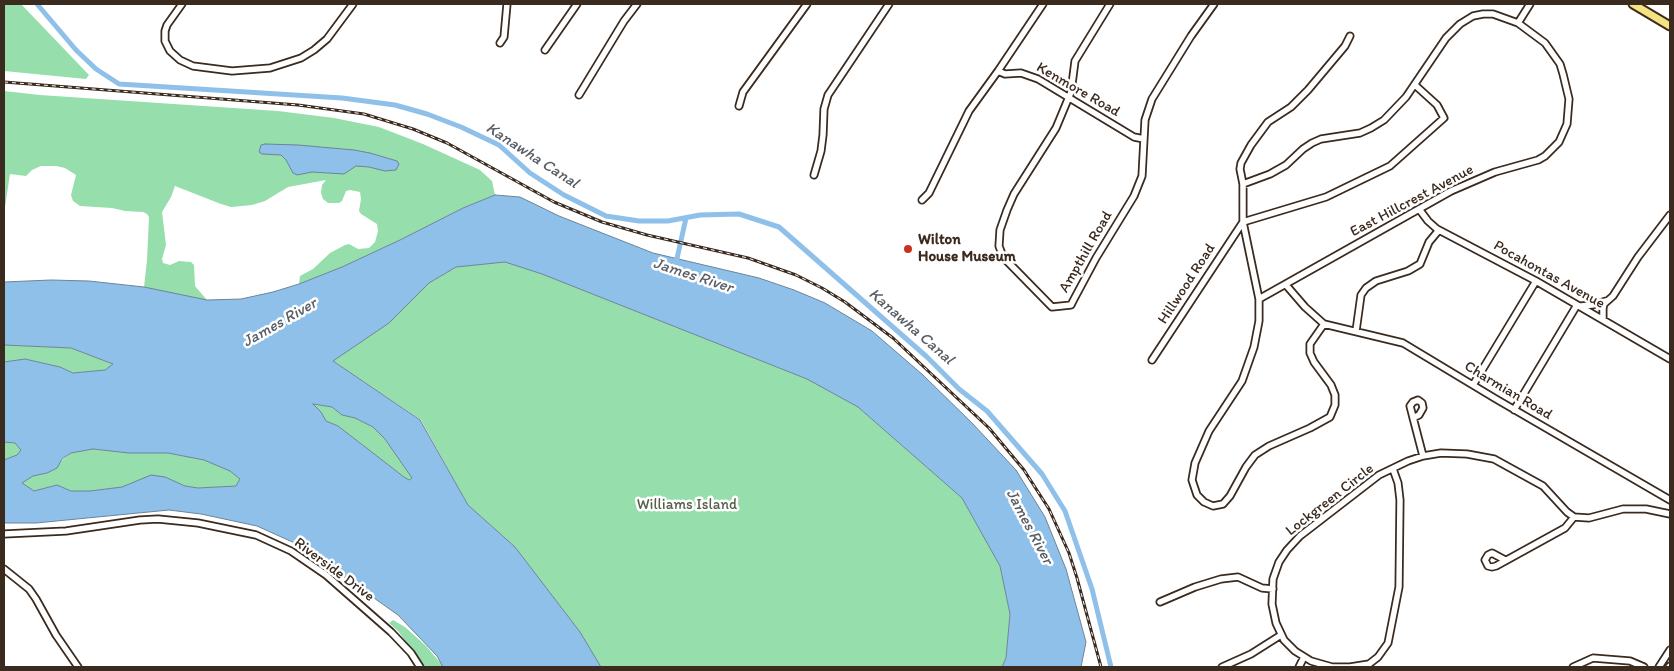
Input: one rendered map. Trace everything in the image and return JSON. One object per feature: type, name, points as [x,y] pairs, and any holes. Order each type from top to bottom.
[{"type":"main road","points":[[1633,4],[1670,26]]},
{"type":"street","points":[[182,4],[167,25],[164,36],[170,51],[182,61],[202,69],[232,72],[285,64],[301,58],[320,44],[335,29],[353,4]]},
{"type":"street","points":[[500,43],[504,37],[507,4]]},
{"type":"street","points":[[546,50],[578,4]]},
{"type":"street","points":[[580,96],[624,21],[637,4]]},
{"type":"street","points":[[739,106],[743,92],[807,4]]},
{"type":"street","points":[[814,175],[821,151],[823,114],[828,96],[889,4]]},
{"type":"street","points":[[922,200],[929,193],[968,111],[998,71],[1043,4]]},
{"type":"street","points":[[1069,97],[1075,61],[1110,4]]},
{"type":"street","name":"Ampthill Road","points":[[1069,97],[1056,128],[1014,194],[1006,210],[998,239],[1001,253],[1007,262],[1052,307],[1070,305],[1073,301],[1096,258],[1134,196],[1142,176],[1145,120],[1152,99],[1186,44],[1214,4]]},
{"type":"street","points":[[1518,23],[1530,4]]},
{"type":"street","name":"East Hillcrest Avenue","points":[[1243,184],[1270,174],[1286,165],[1312,143],[1321,139],[1360,133],[1384,120],[1398,107],[1416,85],[1446,38],[1467,18],[1483,14],[1493,14],[1518,23],[1546,43],[1560,64],[1569,100],[1568,121],[1559,142],[1552,151],[1538,160],[1475,180],[1419,209],[1260,299]]},
{"type":"street","points":[[1324,324],[1310,344],[1310,353],[1335,396],[1335,405],[1330,417],[1254,455],[1227,500],[1217,506],[1209,505],[1197,495],[1192,480],[1195,463],[1204,440],[1235,393],[1247,368],[1254,347],[1259,321],[1260,299],[1243,222],[1241,163],[1251,145],[1268,122],[1277,114],[1291,107],[1308,90],[1345,46],[1350,36]]},
{"type":"street","name":"Kenmore Road","points":[[998,71],[1005,74],[1027,75],[1038,79],[1134,137],[1144,139]]},
{"type":"street","points":[[1243,222],[1326,197],[1390,166],[1444,118],[1437,105],[1416,85]]},
{"type":"street","name":"Pocahontas Avenue","points":[[1419,209],[1428,221],[1439,230],[1536,281],[1670,359]]},
{"type":"street","points":[[1603,319],[1603,308],[1608,300],[1613,296],[1643,250],[1670,216]]},
{"type":"street","name":"Hillwood Road","points":[[1152,360],[1243,222]]},
{"type":"street","points":[[1356,331],[1361,295],[1366,288],[1376,280],[1408,271],[1420,264],[1429,242],[1439,230]]},
{"type":"street","points":[[1473,384],[1536,281]]},
{"type":"street","name":"Charmian Road","points":[[1286,285],[1305,307],[1324,324],[1404,343],[1514,410],[1670,500]]},
{"type":"street","points":[[1514,410],[1578,306],[1592,305],[1608,300]]},
{"type":"street","points":[[1413,418],[1423,456]]},
{"type":"street","name":"Lockgreen Circle","points":[[1393,469],[1398,483],[1400,500],[1399,587],[1388,643],[1369,664],[1332,667],[1311,662],[1295,651],[1284,640],[1276,624],[1272,604],[1273,579],[1279,562],[1300,536],[1380,475],[1393,469],[1423,456],[1454,453],[1494,459],[1543,486],[1574,517]]},
{"type":"street","points":[[1505,560],[1565,528],[1574,517],[1589,518],[1623,509],[1652,510],[1670,514]]},
{"type":"street","name":"Riverside Drive","points":[[4,534],[66,531],[158,519],[198,523],[256,536],[291,551],[326,575],[391,632],[420,667]]},
{"type":"street","points":[[4,570],[29,589],[36,598],[56,635],[78,667]]},
{"type":"street","points":[[1160,602],[1195,587],[1221,579],[1238,577],[1262,588],[1273,590]]},
{"type":"street","points":[[1222,667],[1251,654],[1281,635]]},
{"type":"street","points":[[1659,667],[1670,650]]},
{"type":"street","points":[[1299,667],[1304,657]]},
{"type":"street","points":[[1573,667],[1593,658],[1630,661],[1644,667]]},
{"type":"green space","points":[[4,4],[21,4],[89,75],[86,79],[4,71]]},
{"type":"green space","points":[[4,91],[278,111],[334,118],[379,127],[423,144],[480,170],[492,181],[495,195],[463,208],[342,267],[299,284],[300,276],[313,269],[330,253],[349,244],[358,249],[369,248],[375,242],[378,231],[377,224],[359,211],[360,192],[346,191],[342,201],[339,203],[328,203],[323,199],[321,193],[322,185],[326,180],[288,187],[265,201],[252,205],[231,207],[175,186],[162,212],[166,245],[162,259],[163,263],[170,265],[179,261],[191,262],[194,265],[195,286],[207,300],[172,294],[144,287],[149,217],[147,214],[112,208],[80,206],[73,201],[71,195],[76,175],[65,168],[41,166],[32,170],[26,176],[10,174],[4,214]]},
{"type":"green space","name":"Williams Island","points":[[505,262],[542,274],[807,379],[858,407],[962,498],[1000,566],[1010,614],[1006,658],[1002,667],[601,667],[580,632],[515,547],[468,505],[421,420],[333,361],[389,323],[429,283],[456,267]]},
{"type":"green space","points":[[4,345],[71,348],[113,364],[105,370],[73,373],[60,367],[25,359],[4,362]]},
{"type":"green space","points":[[312,404],[332,407],[342,415],[355,418],[373,427],[385,439],[412,478],[409,480],[404,477],[338,426],[326,421],[321,412]]},
{"type":"green space","points":[[4,442],[15,443],[21,450],[17,455],[4,460]]},
{"type":"green space","points":[[93,449],[129,453],[168,453],[204,460],[230,471],[240,479],[236,486],[198,488],[185,486],[165,477],[136,482],[122,487],[90,491],[71,491],[57,485],[34,491],[21,483],[33,476],[47,473],[71,453]]},
{"type":"green space","points":[[393,620],[405,627],[426,646],[444,667],[425,667],[398,631],[389,623]]},
{"type":"water","points":[[261,145],[354,150],[397,161],[399,164],[396,170],[385,171],[356,166],[344,174],[312,172],[297,175],[293,173],[281,155],[262,154],[259,152]]},
{"type":"water","name":"James River","points":[[495,195],[520,197],[559,216],[653,253],[759,278],[794,290],[825,303],[872,331],[923,375],[1016,470],[1045,517],[1066,569],[1086,642],[1081,667],[1002,667],[1006,658],[1010,614],[1000,566],[962,498],[858,407],[807,379],[542,274],[505,262],[456,267],[429,283],[389,323],[333,361],[420,420],[468,505],[515,547],[580,632],[601,667],[443,667],[437,656],[398,615],[299,545],[257,526],[201,514],[169,510],[36,523],[4,523],[4,460],[17,455],[21,450],[15,443],[4,442],[4,362],[25,359],[60,367],[73,373],[105,370],[113,364],[71,348],[4,345],[4,282],[89,281],[144,287],[207,300],[241,299],[299,284],[342,267],[463,208]],"holes":[[[313,404],[332,407],[342,415],[355,418],[373,427],[385,439],[412,478],[409,480],[404,477],[338,426],[326,421]],[[93,449],[129,453],[168,453],[204,460],[230,471],[240,479],[236,486],[198,488],[185,486],[165,477],[151,475],[122,487],[90,491],[71,491],[57,485],[34,491],[22,483],[33,476],[47,473],[57,468],[62,459],[71,453]]]},
{"type":"waterway","name":"Kanawha Canal","points":[[37,4],[76,50],[96,69],[119,84],[342,98],[395,105],[427,114],[461,127],[499,145],[530,173],[564,195],[606,216],[639,221],[668,221],[700,215],[739,214],[779,227],[927,357],[959,389],[987,411],[1042,474],[1065,511],[1092,589],[1111,667]]},
{"type":"waterway","name":"James River","points":[[676,263],[686,218]]},
{"type":"railway","points":[[4,82],[298,105],[364,114],[413,129],[447,143],[554,202],[602,222],[647,235],[748,258],[796,275],[822,288],[845,302],[893,338],[989,428],[1024,470],[1049,509],[1069,553],[1101,667]]},
{"type":"place","name":"Wilton House Museum","points":[[908,249]]}]
